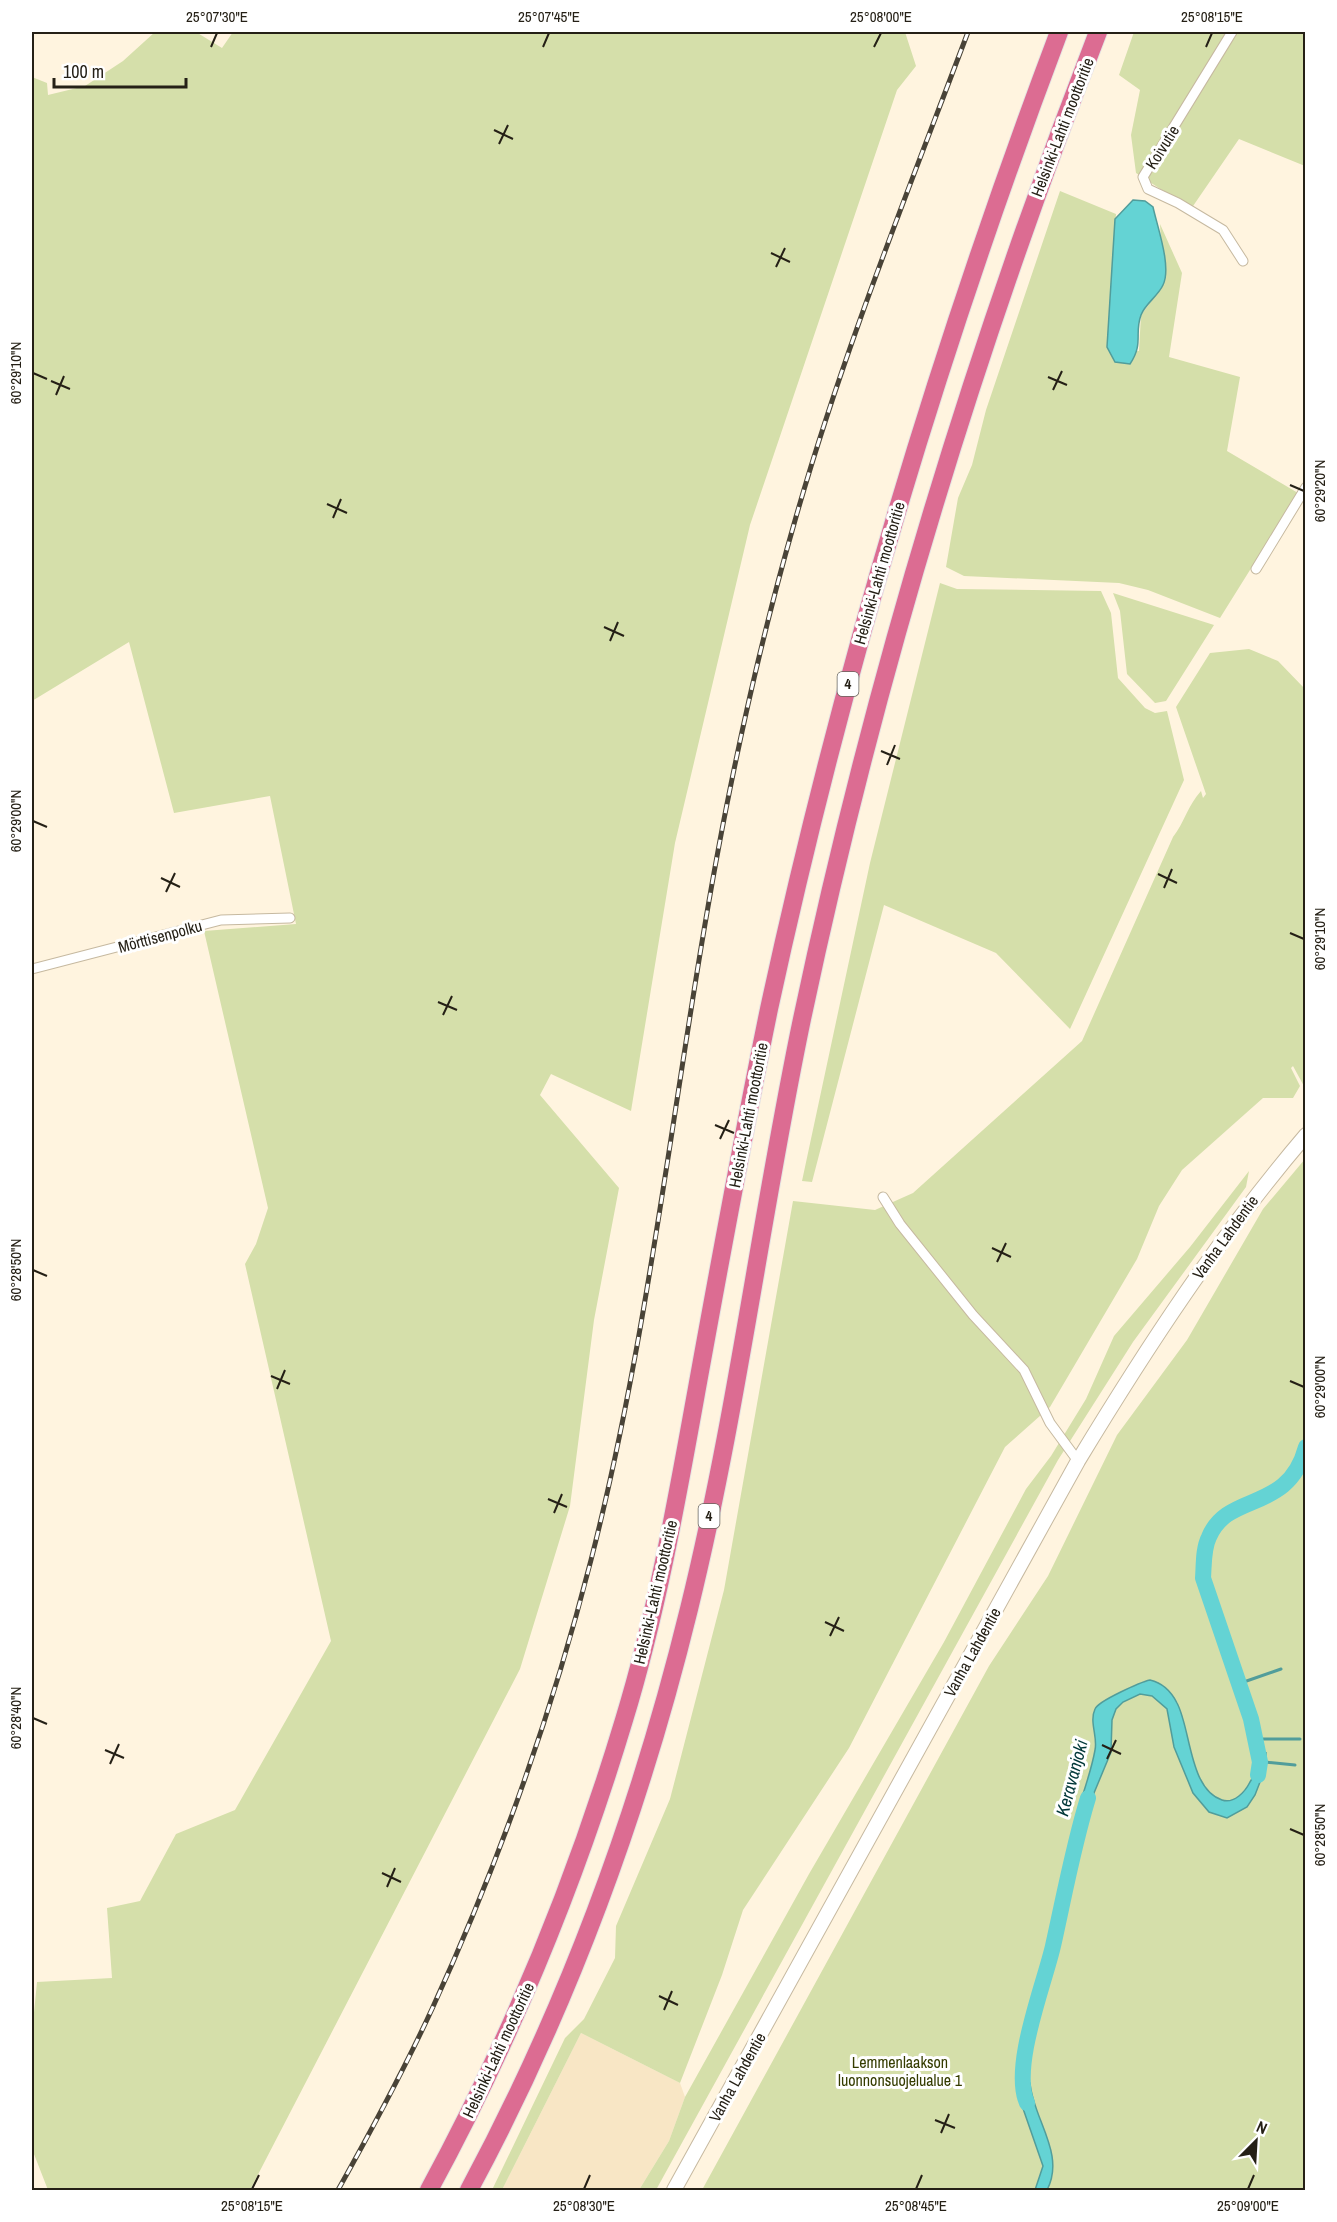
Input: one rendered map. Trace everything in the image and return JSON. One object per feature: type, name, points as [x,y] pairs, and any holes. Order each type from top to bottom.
[{"type":"highway","name":"Helsinki-Lahti moottoritie","points":[[429,2190],[508,2032],[551,1930],[625,1717],[659,1581],[770,1008],[820,791],[865,620],[919,437],[1012,157],[1059,32]]},
{"type":"highway","name":"Helsinki-Lahti moottoritie","points":[[469,2190],[543,2037],[583,1942],[620,1841],[657,1726],[689,1609],[715,1491],[766,1204],[801,1026],[851,811],[899,629],[952,448],[1046,167],[1098,32]]},
{"type":"main road","name":"Vanha Lahdentie","points":[[674,2190],[1078,1461],[1145,1350],[1254,1195],[1305,1135]]},
{"type":"street","name":"Koivutie","points":[[1233,32],[1143,177],[1148,189],[1178,203],[1223,230],[1243,261]]},
{"type":"street","points":[[1256,569],[1305,487]]},
{"type":"street","name":"Mörttisenpolku","points":[[32,969],[221,920],[290,918]]},
{"type":"street","points":[[884,1197],[900,1224],[973,1315],[1024,1371],[1050,1423],[1078,1461]]},
{"type":"shaded area","points":[[581,2033],[680,2083],[685,2097],[669,2141],[639,2190],[502,2190]]},
{"type":"green space","points":[[155,32],[196,32],[222,48],[233,32],[905,32],[916,66],[897,90],[750,525],[675,843],[631,1111],[551,1074],[540,1095],[619,1188],[594,1320],[570,1506],[520,1669],[250,2190],[48,2190],[32,2149],[32,2033],[37,1982],[112,1978],[107,1908],[140,1901],[176,1834],[235,1810],[331,1641],[245,1264],[256,1244],[268,1208],[204,931],[296,924],[270,796],[174,813],[129,642],[32,701],[32,77],[47,83],[48,95],[85,86],[123,61]]},
{"type":"green space","points":[[1134,32],[1305,32],[1305,166],[1239,139],[1191,209],[1136,173],[1131,135],[1140,90],[1119,75]]},
{"type":"green space","points":[[1060,191],[1116,214],[1107,347],[1139,351],[1141,315],[1164,284],[1160,224],[1182,273],[1169,357],[1240,377],[1227,451],[1298,493],[1220,618],[1148,590],[1119,583],[964,576],[946,567],[958,498],[972,465],[986,410]]},
{"type":"green space","points":[[940,583],[957,589],[1101,591],[1111,613],[1118,678],[1145,708],[1155,713],[1167,711],[1184,780],[1070,1029],[996,953],[884,905],[812,1182],[802,1181],[870,863]]},
{"type":"green space","points":[[1113,593],[1214,625],[1166,701],[1155,703],[1127,674],[1120,611]]},
{"type":"green space","points":[[1249,649],[1278,661],[1305,689],[1305,1088],[1293,1066],[1291,1068],[1300,1086],[1293,1098],[1263,1098],[1182,1170],[1159,1206],[1137,1259],[1050,1407],[1005,1447],[849,1748],[743,1910],[722,1975],[680,2083],[581,2033],[502,2190],[492,2190],[565,2038],[584,2019],[615,1958],[616,1926],[670,1799],[724,1590],[793,1201],[875,1210],[913,1193],[1082,1041],[1173,837],[1197,796],[1201,791],[1203,798],[1206,794],[1176,707],[1210,653]]},
{"type":"green space","name":"Lemmenlaakson luonnonsuojelualue 1","points":[[1305,1159],[1305,2190],[702,2190],[989,1666],[1048,1576],[1117,1435],[1187,1340],[1263,1209]]},
{"type":"green space","points":[[1249,1171],[1246,1187],[1133,1342],[1058,1460],[656,2190],[639,2190],[669,2141],[685,2097],[809,1874],[944,1642],[1026,1489],[1051,1456],[1086,1399],[1114,1336],[1190,1247]]},
{"type":"water","points":[[1133,200],[1145,201],[1153,207],[1166,268],[1163,285],[1141,315],[1137,350],[1130,364],[1115,362],[1107,347],[1115,219]]},
{"type":"water","points":[[1150,1680],[1166,1688],[1177,1703],[1197,1771],[1211,1794],[1226,1801],[1239,1796],[1253,1775],[1254,1755],[1266,1753],[1265,1769],[1255,1795],[1247,1807],[1227,1818],[1209,1812],[1193,1793],[1174,1747],[1167,1709],[1152,1696],[1140,1694],[1123,1702],[1116,1709],[1112,1720],[1111,1752],[1094,1793],[1088,1820],[1076,1817],[1095,1750],[1093,1714],[1095,1709],[1111,1697]]},
{"type":"water","points":[[1030,2083],[1032,2096],[1051,2150],[1052,2177],[1047,2190],[1035,2190],[1043,2166],[1018,2094],[1018,2084]]},
{"type":"waterway","name":"Keravanjoki","points":[[1258,1775],[1260,1762],[1251,1719],[1203,1578],[1205,1552],[1209,1537],[1218,1523],[1230,1513],[1272,1493],[1286,1483],[1297,1468],[1306,1447]]},
{"type":"waterway","points":[[1238,1684],[1281,1669]]},
{"type":"waterway","points":[[1256,1739],[1300,1739]]},
{"type":"waterway","points":[[1265,1762],[1295,1765]]},
{"type":"waterway","name":"Keravanjoki","points":[[1027,2103],[1023,2088],[1026,2048],[1088,1798]]},
{"type":"railway","points":[[338,2190],[421,2032],[479,1900],[522,1788],[576,1617],[614,1464],[633,1368],[712,885],[737,756],[768,623],[794,524],[832,399],[968,32]]}]
